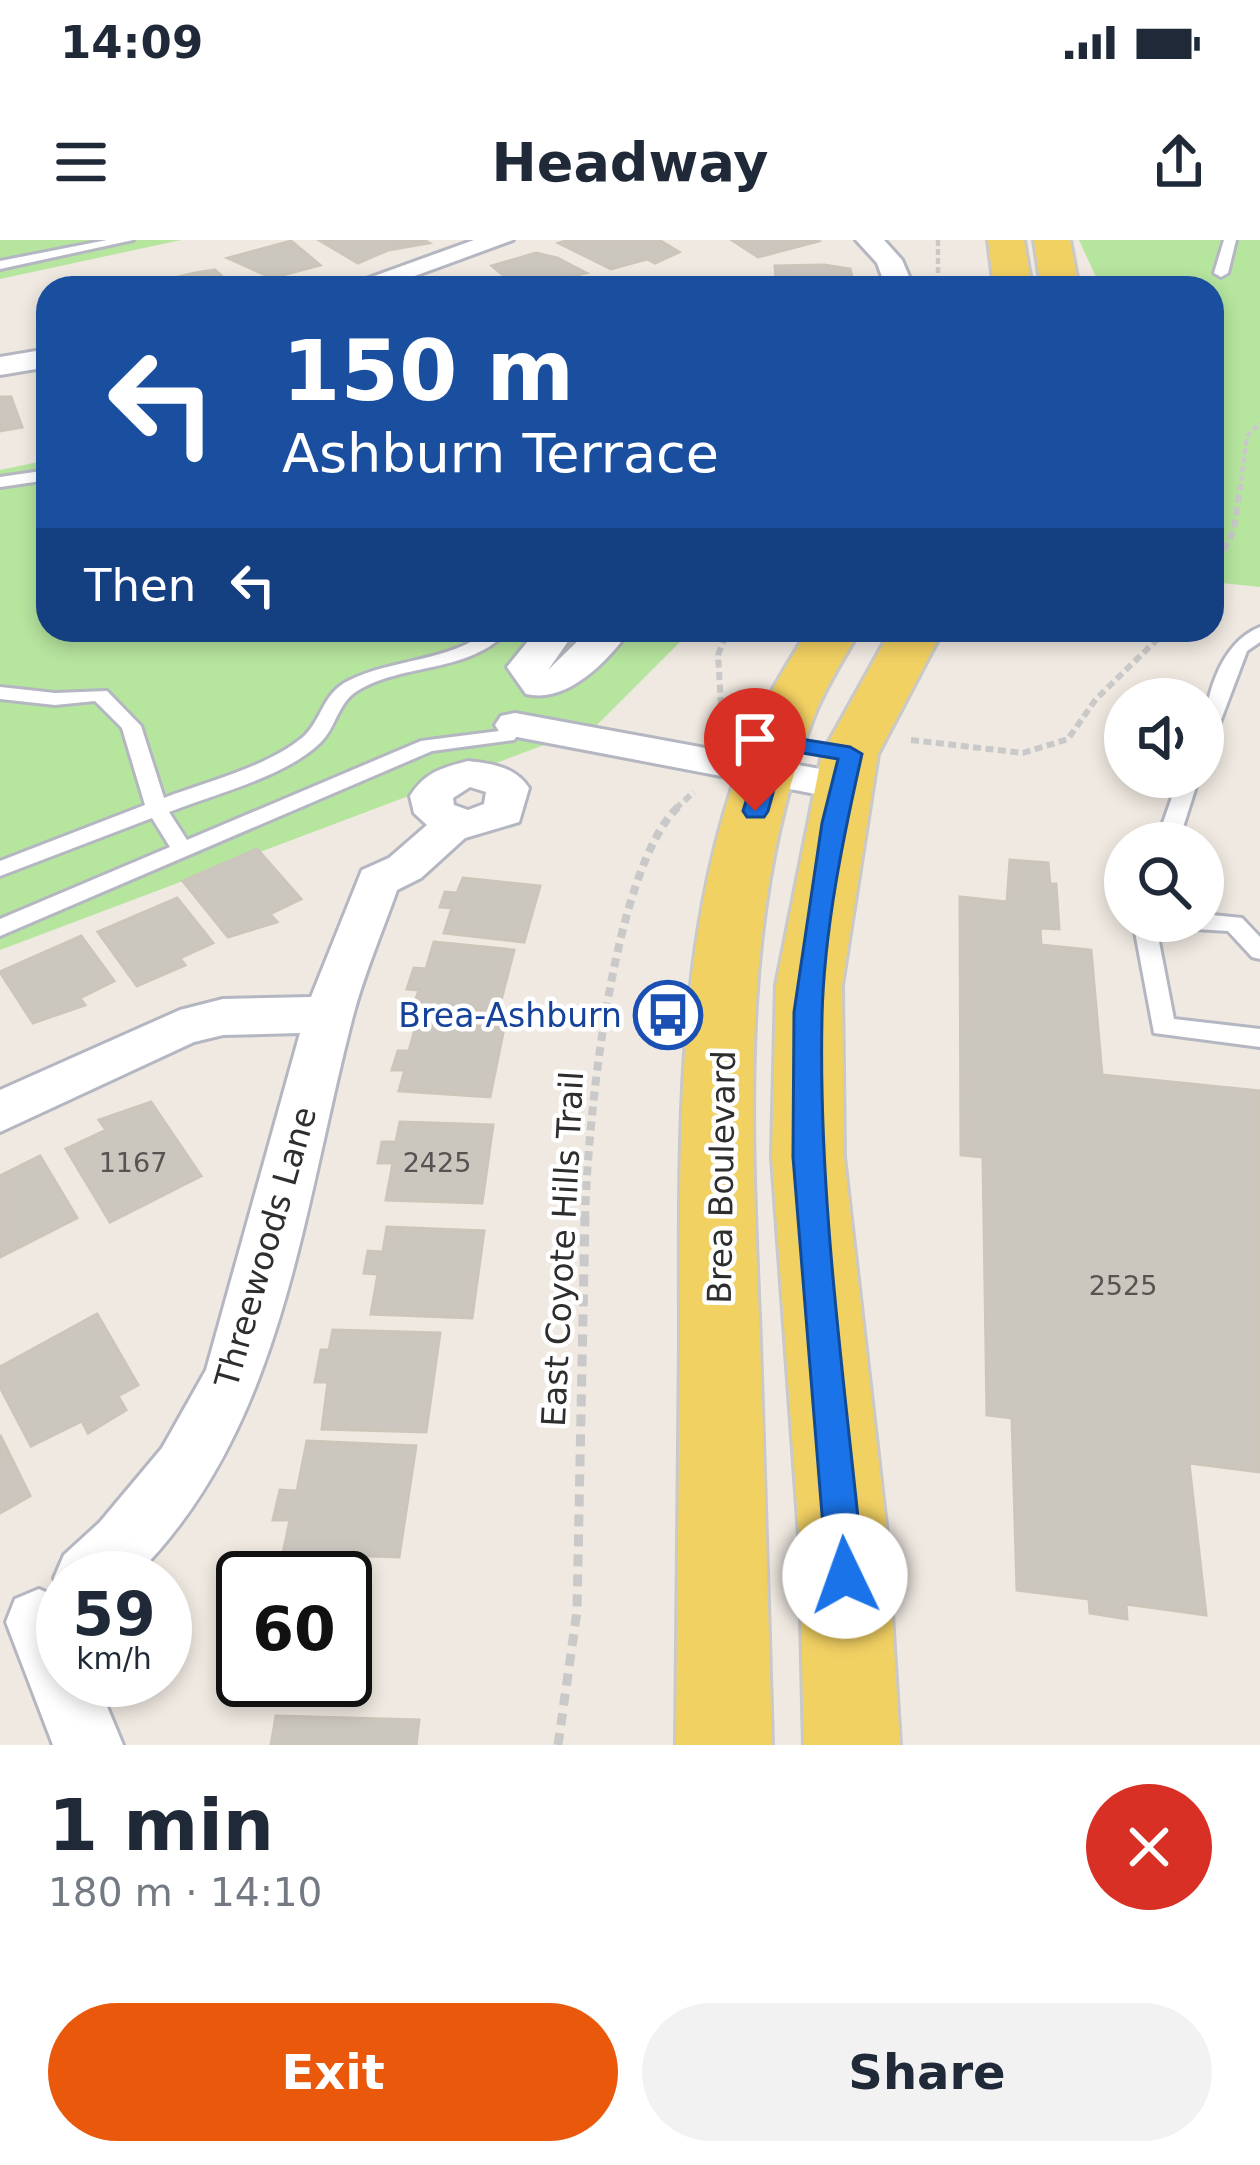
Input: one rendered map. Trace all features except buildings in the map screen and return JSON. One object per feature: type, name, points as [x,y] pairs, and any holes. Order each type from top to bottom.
[{"type":"main road","points":[[1006,240],[1011,276]]},
{"type":"main road","points":[[1052,240],[1058,276]]},
{"type":"main road","name":"Brea Boulevard","points":[[724,1745],[721,1051],[728,964],[776,757],[813,661],[826,642]]},
{"type":"main road","name":"Brea Boulevard","points":[[776,757],[904,642]]},
{"type":"main road","name":"Brea Boulevard","points":[[776,757],[808,986],[808,1134],[843,1534],[852,1745]]},
{"type":"street","points":[[391,276],[500,240]]},
{"type":"street","points":[[869,240],[889,260],[895,276]]},
{"type":"street","points":[[0,366],[36,360]]},
{"type":"street","points":[[524,711],[526,667],[547,642]]},
{"type":"street","points":[[524,711],[567,677],[574,663],[598,642]]},
{"type":"street","points":[[524,711],[776,757]]},
{"type":"street","name":"Threewoods Lane","points":[[116,1551],[184,1468],[234,1377],[329,1014],[378,881],[406,868],[442,814],[495,819],[510,804],[508,788],[480,774],[524,711]]},
{"type":"street","points":[[0,1112],[180,1028],[239,1016],[329,1014]]},
{"type":"street","points":[[76,1707],[88,1745]]},
{"type":"lane","points":[[0,266],[127,240]]},
{"type":"lane","points":[[1221,273],[1230,240]]},
{"type":"lane","points":[[0,482],[36,477]]},
{"type":"lane","points":[[1224,688],[1240,647],[1260,633]]},
{"type":"lane","points":[[0,869],[283,760],[317,736],[329,703],[357,683],[487,642]]},
{"type":"lane","points":[[0,693],[55,699],[100,695],[131,726],[157,810],[183,851]]},
{"type":"lane","points":[[0,928],[428,746],[524,711]]},
{"type":"lane","points":[[1224,923],[1234,924],[1260,951]]},
{"type":"lane","points":[[1148,942],[1163,1027],[1260,1039]]},
{"type":"path","points":[[938,240],[938,276]]},
{"type":"path","points":[[1224,549],[1234,530],[1247,436],[1260,423]]},
{"type":"path","points":[[723,642],[718,655],[776,757]]},
{"type":"path","points":[[911,740],[975,752],[1023,753],[1068,739],[1096,699],[1155,642]]},
{"type":"path","name":"East Coyote Hills Trail","points":[[558,1745],[577,1611],[586,1187],[604,1028],[641,861],[664,820],[776,757]]},
{"type":"green space","points":[[0,240],[181,240],[0,279]]},
{"type":"green space","points":[[1079,240],[1260,240],[1260,587],[1224,583],[1224,276],[1096,276]]},
{"type":"green space","points":[[36,462],[36,642],[680,642],[597,725],[0,950],[0,470]]},
{"type":"place","name":"Brea-Ashburn","points":[[668,1015]]},
{"type":"route","points":[[755,811],[776,742],[850,754],[808,986],[808,1157],[845,1576]]}]
